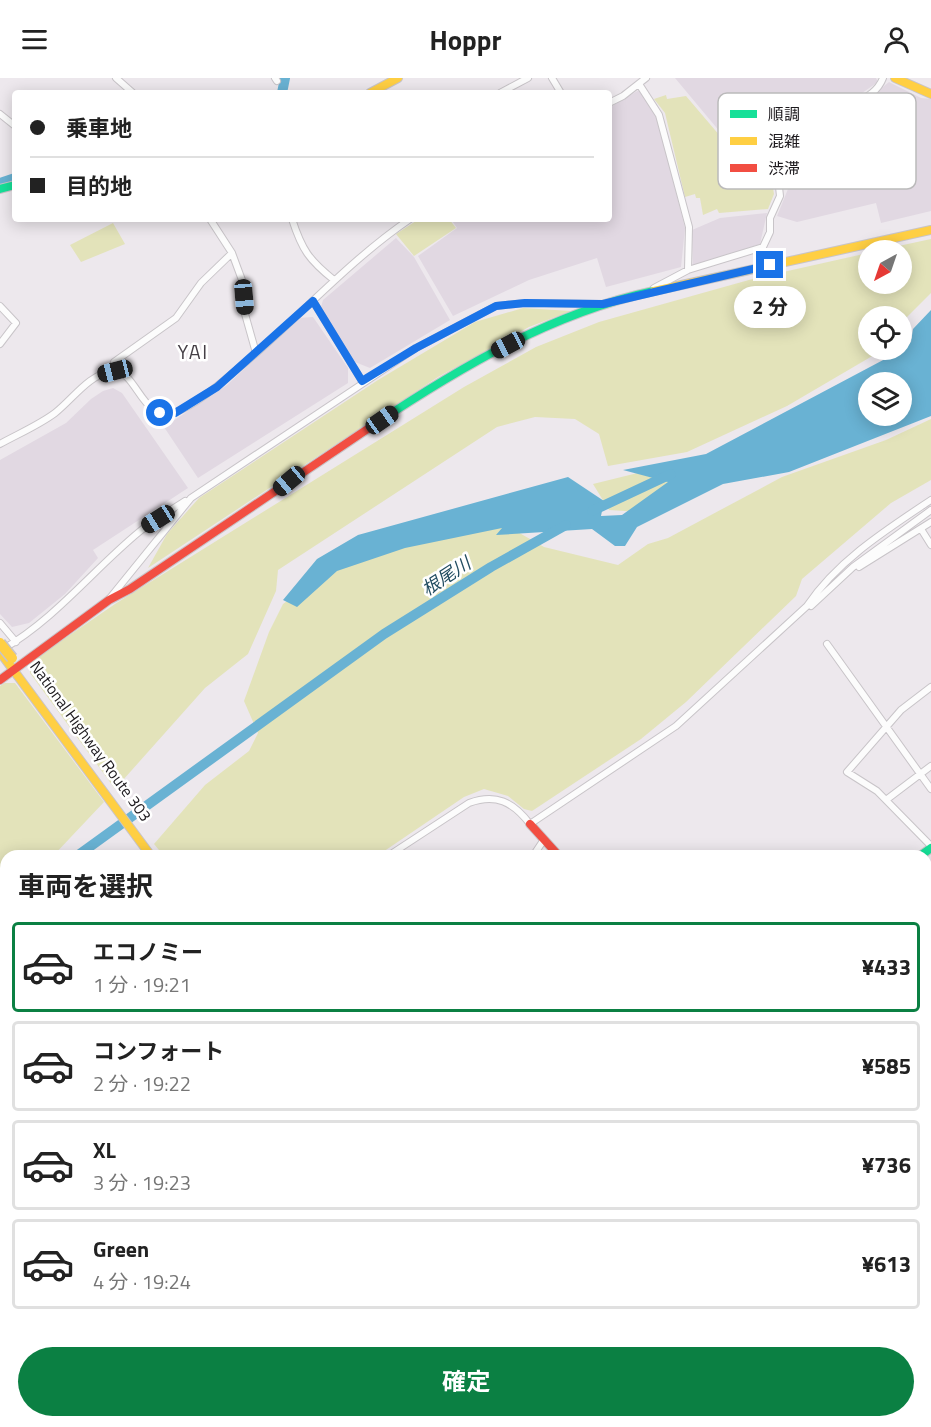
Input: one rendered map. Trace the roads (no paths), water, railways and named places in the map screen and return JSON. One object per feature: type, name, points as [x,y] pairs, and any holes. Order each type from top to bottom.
[{"type":"main road","points":[[376,90],[399,78]]},
{"type":"main road","points":[[899,79],[931,94]]},
{"type":"main road","points":[[0,680],[109,600],[130,589],[420,395],[531,333],[603,304],[648,292],[931,230]]},
{"type":"main road","name":"National Highway Route 303","points":[[0,643],[15,668],[147,850]]},
{"type":"main road","name":"National Highway Route 303","points":[[0,652],[15,668],[153,850]]},
{"type":"main road","points":[[530,824],[553,850]]},
{"type":"street","points":[[116,78],[130,90]]},
{"type":"street","points":[[506,90],[528,78]]},
{"type":"street","points":[[612,102],[646,78]]},
{"type":"street","points":[[870,93],[880,86],[883,78]]},
{"type":"street","points":[[639,84],[659,115],[689,226],[688,270]]},
{"type":"street","points":[[0,114],[12,124]]},
{"type":"street","points":[[648,292],[688,270],[763,247],[770,232],[770,218],[780,196],[779,189]]},
{"type":"street","points":[[212,222],[232,253],[242,280],[245,314],[256,353]]},
{"type":"street","points":[[293,222],[300,245],[310,261],[334,280]]},
{"type":"street","points":[[0,444],[54,414],[96,375],[115,371],[123,373],[148,406],[160,413],[175,413],[217,387],[334,280],[406,222]]},
{"type":"street","points":[[115,371],[114,362],[176,318],[201,283],[232,253]]},
{"type":"street","points":[[313,301],[362,381]]},
{"type":"street","points":[[0,652],[16,642],[78,591],[91,574],[141,530],[362,381],[416,348],[496,306],[525,303],[603,304]]},
{"type":"street","points":[[0,306],[16,323],[0,344]]},
{"type":"street","points":[[109,600],[191,498]]},
{"type":"street","points":[[807,606],[818,590],[840,567],[931,500]]},
{"type":"street","points":[[397,850],[452,813],[482,798],[507,801],[518,808],[530,824],[676,726],[853,567],[931,510]]},
{"type":"street","points":[[853,567],[858,567],[931,522]]},
{"type":"street","points":[[921,529],[931,545]]},
{"type":"street","points":[[0,623],[16,642]]},
{"type":"street","points":[[827,644],[931,789]]},
{"type":"street","points":[[931,687],[901,710],[847,772],[886,800],[931,847]]},
{"type":"street","points":[[886,800],[931,766]]},
{"type":"street","points":[[537,850],[543,841]]},
{"type":"water","points":[[931,310],[931,416],[912,423],[912,372],[861,372],[883,360],[912,360],[913,329]]},
{"type":"water","points":[[858,373],[858,426],[906,426],[789,472],[723,484],[637,527],[625,546],[615,546],[592,529],[496,535],[502,528],[405,548],[337,571],[297,607],[283,600],[317,559],[358,535],[568,477],[604,501],[601,516],[622,515],[668,482],[623,470],[706,454]]},
{"type":"waterway","points":[[283,90],[285,78]]},
{"type":"waterway","points":[[0,183],[12,179]]},
{"type":"waterway","name":"根尾川","points":[[592,511],[671,474]]},
{"type":"waterway","name":"根尾川","points":[[85,850],[384,634],[491,567],[566,525]]},
{"type":"district","name":"YAI","points":[[193,351]]}]
